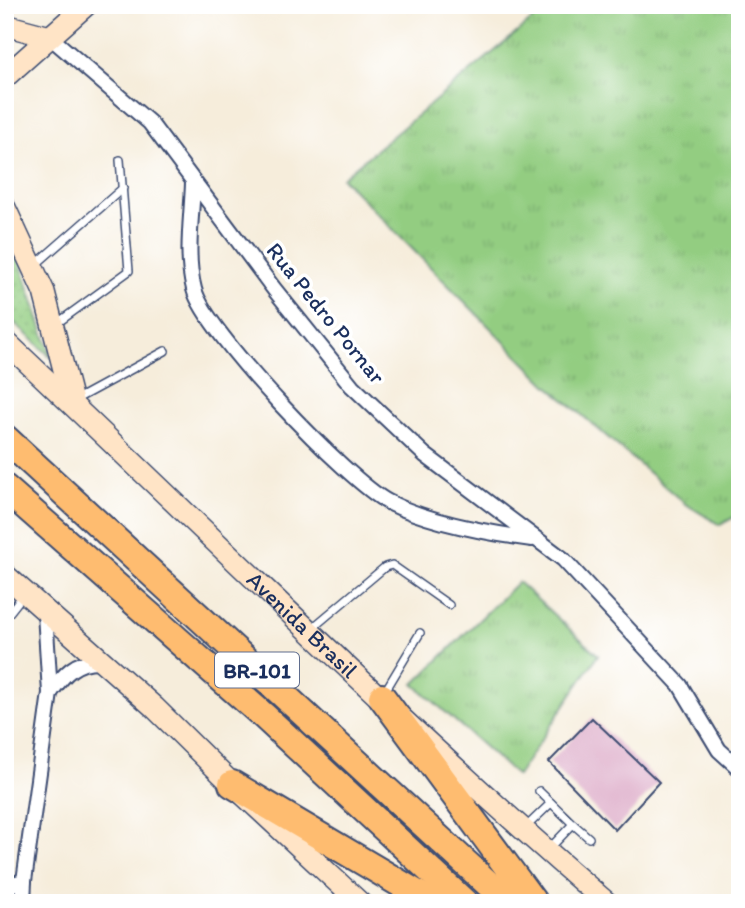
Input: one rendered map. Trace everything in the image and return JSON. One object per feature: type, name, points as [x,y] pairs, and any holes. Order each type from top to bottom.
[{"type":"highway","name":"BR-101","points":[[5,438],[509,903]]},
{"type":"highway","name":"BR-101","points":[[5,488],[265,717],[465,903]]},
{"type":"highway","points":[[382,697],[534,903]]},
{"type":"highway","points":[[232,784],[433,903]]},
{"type":"main road","points":[[12,71],[86,5]]},
{"type":"main road","points":[[8,26],[50,37]]},
{"type":"main road","points":[[8,26],[24,47],[12,71]]},
{"type":"main road","points":[[6,210],[34,267],[54,325],[72,401]]},
{"type":"main road","name":"Avenida Brasil","points":[[5,341],[72,401],[310,631],[548,852],[607,903]]},
{"type":"main road","points":[[5,575],[154,707],[360,903]]},
{"type":"street","name":"Rua Pedro Pornar","points":[[50,37],[150,123],[193,183],[352,386],[425,455],[563,559],[680,685],[719,750],[740,769]]},
{"type":"street","points":[[193,183],[190,265],[194,291],[213,325],[257,379],[367,489],[390,503],[499,534],[533,539]]},
{"type":"street","points":[[23,903],[50,692],[46,613]]},
{"type":"street","points":[[50,692],[82,662],[100,661]]},
{"type":"street","points":[[5,886],[24,881]]},
{"type":"lane","points":[[54,325],[129,271],[120,160]]},
{"type":"lane","points":[[34,267],[123,188]]},
{"type":"lane","points":[[72,401],[165,351]]},
{"type":"lane","points":[[310,631],[385,567],[392,565],[449,605]]},
{"type":"lane","points":[[5,618],[25,594]]},
{"type":"lane","points":[[382,697],[420,632]]},
{"type":"lane","points":[[539,791],[589,838]]},
{"type":"lane","points":[[524,830],[551,803]]},
{"type":"lane","points":[[548,852],[573,824]]},
{"type":"green space","points":[[550,5],[740,5],[740,514],[720,525],[684,503],[546,384],[342,178]]},
{"type":"green space","points":[[5,236],[14,244],[52,358],[5,314]]},
{"type":"green space","points":[[518,582],[598,655],[517,776],[414,684]]},
{"type":"building","points":[[592,718],[659,782],[615,830],[549,762]]}]
